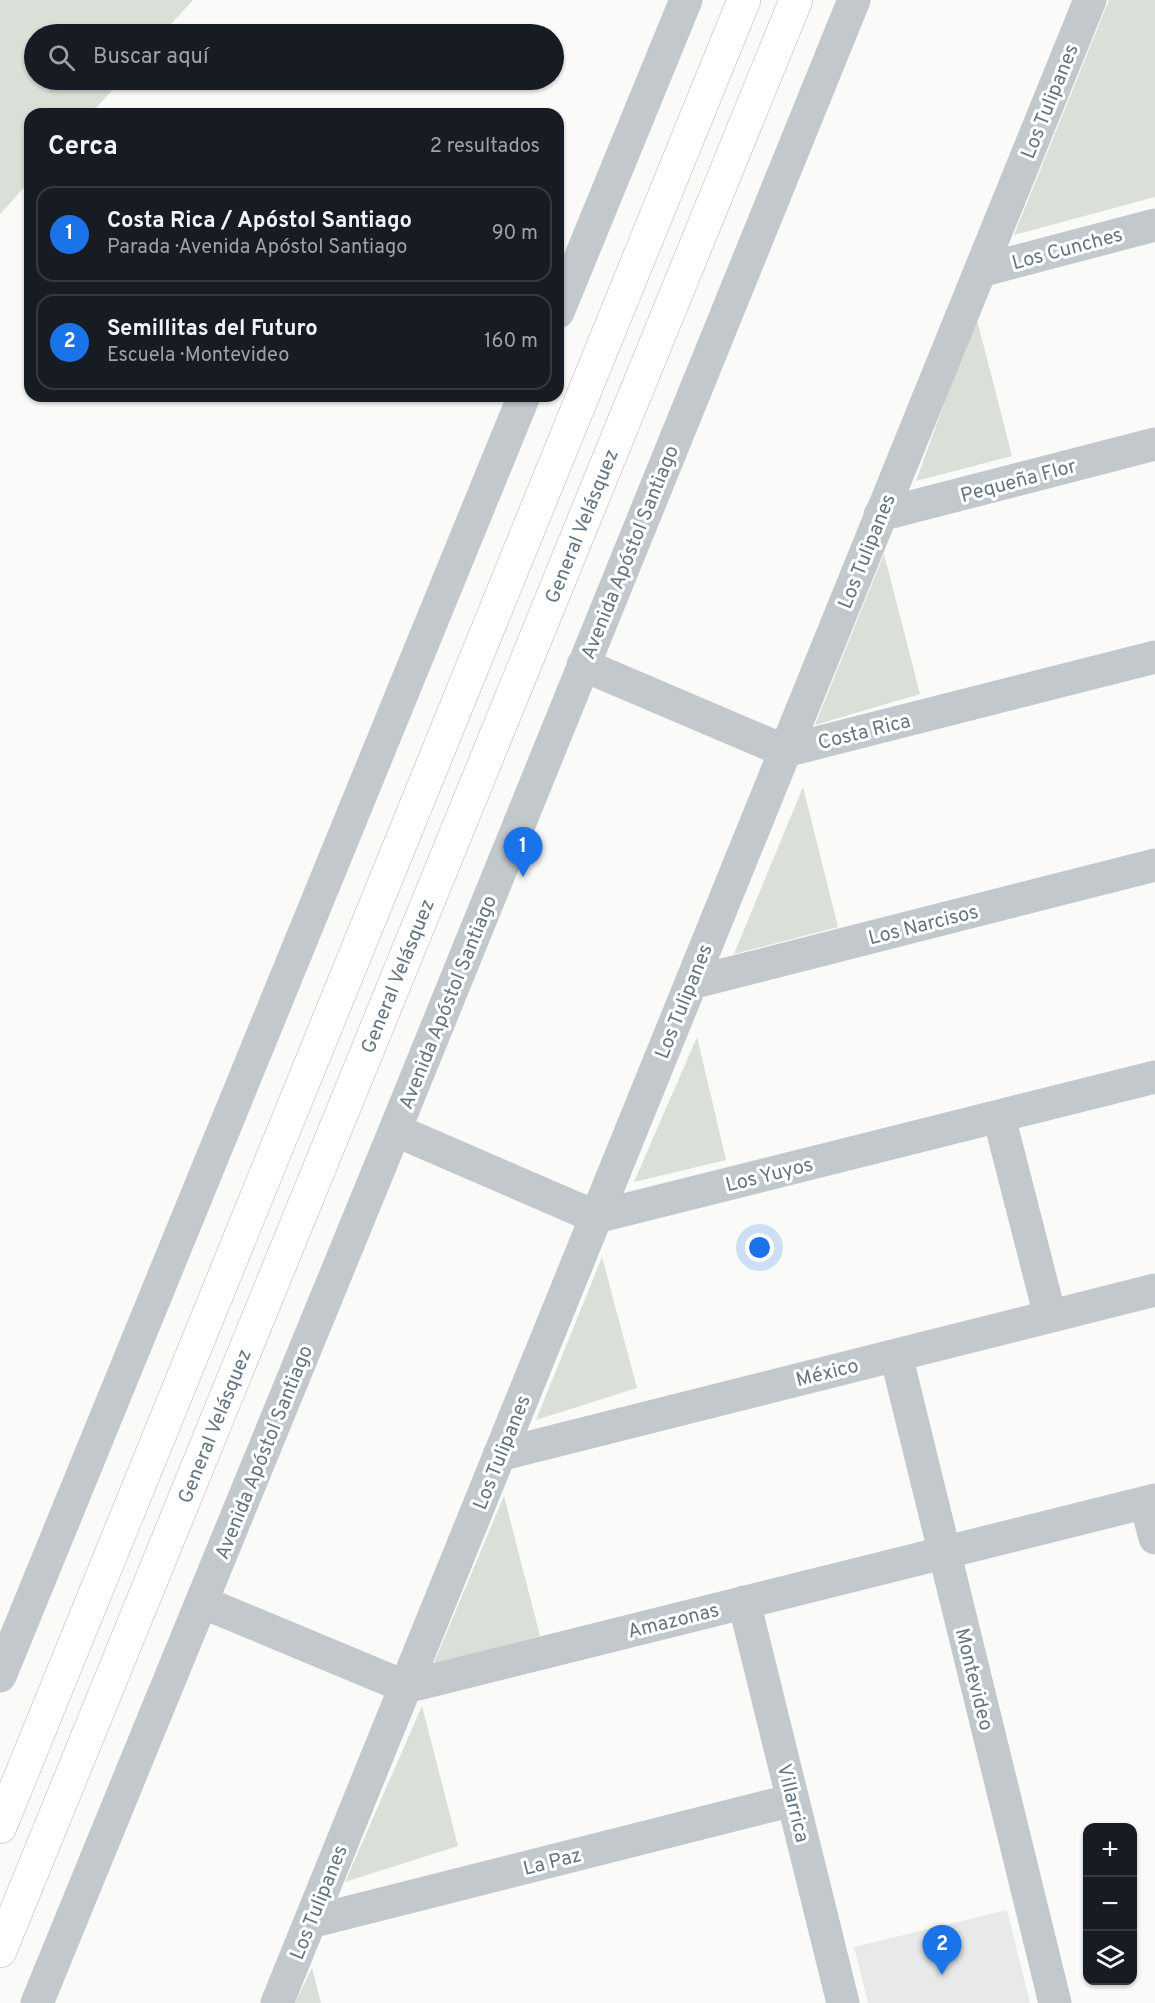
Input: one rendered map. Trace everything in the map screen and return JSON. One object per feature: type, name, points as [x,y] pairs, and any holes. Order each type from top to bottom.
[{"type":"highway","points":[[0,1827],[744,0]]},
{"type":"highway","name":"General Velásquez","points":[[0,1951],[796,0]]},
{"type":"street","points":[[564,297],[686,0]]},
{"type":"street","name":"Avenida Apóstol Santiago","points":[[37,2003],[854,0]]},
{"type":"street","name":"Los Tulipanes","points":[[277,2003],[1090,0]]},
{"type":"street","name":"Los Cunches","points":[[980,271],[1155,225]]},
{"type":"street","points":[[0,1676],[522,402]]},
{"type":"street","name":"Pequeña Flor","points":[[880,515],[1155,444]]},
{"type":"street","name":"Costa Rica","points":[[785,751],[1155,657]]},
{"type":"street","points":[[584,665],[785,751]]},
{"type":"street","name":"Los Narcisos","points":[[691,983],[1155,865]]},
{"type":"street","name":"Los Yuyos","points":[[596,1217],[1155,1077]]},
{"type":"street","points":[[999,1117],[1050,1316]]},
{"type":"street","points":[[395,1130],[596,1217]]},
{"type":"street","name":"México","points":[[499,1455],[1155,1290]]},
{"type":"street","name":"Montevideo","points":[[896,1355],[1055,2003]]},
{"type":"street","points":[[1151,1502],[1155,1538]]},
{"type":"street","name":"Amazonas","points":[[406,1687],[1151,1502]]},
{"type":"street","points":[[202,1602],[406,1687]]},
{"type":"street","name":"Villarrica","points":[[744,1602],[793,1800],[835,2001]]},
{"type":"street","name":"La Paz","points":[[310,1922],[793,1800]]},
{"type":"shaded area","points":[[0,0],[193,0],[171,24],[24,24],[24,90],[113,90],[96,108],[24,108],[24,188],[0,214]]},
{"type":"shaded area","points":[[1109,0],[1155,0],[1155,197],[1014,235]]},
{"type":"shaded area","points":[[976,316],[1012,456],[916,481]]},
{"type":"shaded area","points":[[884,554],[920,694],[815,725]]},
{"type":"shaded area","points":[[803,787],[838,927],[734,954]]},
{"type":"shaded area","points":[[697,1037],[726,1160],[634,1182]]},
{"type":"shaded area","points":[[602,1257],[637,1388],[536,1420]]},
{"type":"shaded area","points":[[504,1496],[540,1636],[433,1665]]},
{"type":"shaded area","points":[[422,1706],[458,1846],[345,1882]]},
{"type":"shaded area","points":[[1007,1910],[1030,2003],[868,2003],[854,1947]]},
{"type":"shaded area","points":[[312,1968],[321,2003],[295,2003]]},
{"type":"place","name":"Costa Rica / Apóstol Santiago","points":[[523,877]]},
{"type":"place","name":"Semillitas del Futuro","points":[[942,1975]]}]
